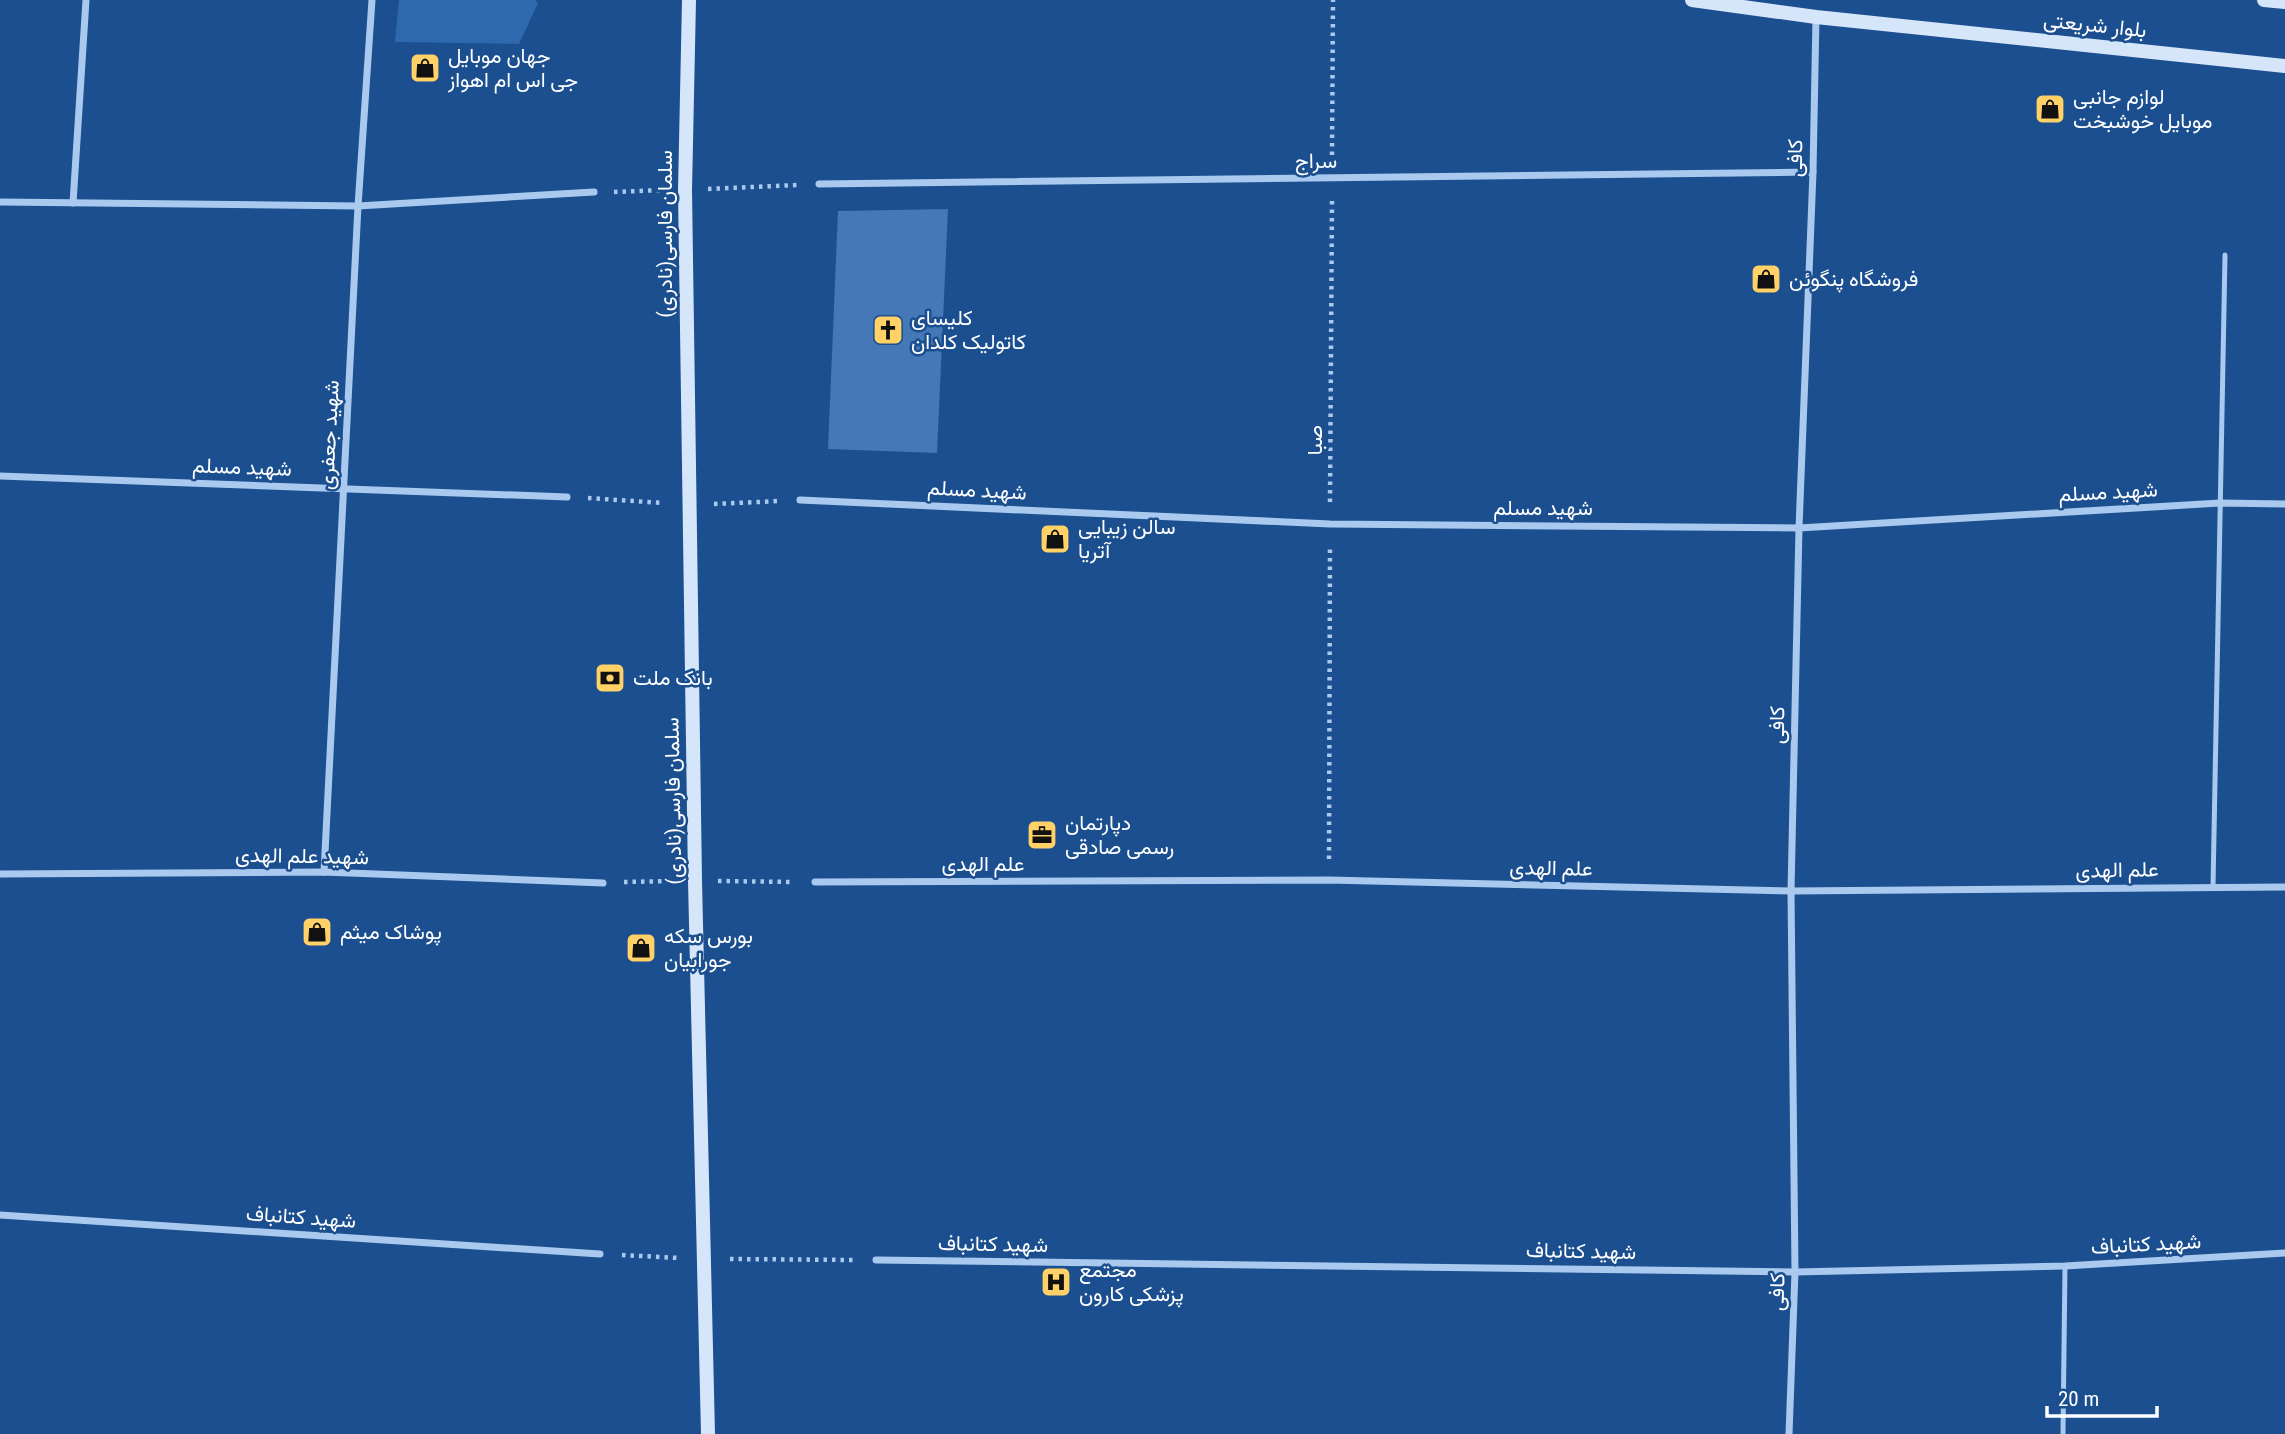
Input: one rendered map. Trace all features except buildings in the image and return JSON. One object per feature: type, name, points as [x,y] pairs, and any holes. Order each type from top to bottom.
[{"type":"main road","name":"سلمان فارسی(نادری)","points":[[689,0],[685,190],[695,881],[708,1434]]},
{"type":"main road","name":"بلوار شریعتی","points":[[1692,0],[1816,17],[2285,66]]},
{"type":"main road","points":[[2264,0],[2285,2]]},
{"type":"street","points":[[73,203],[86,0]]},
{"type":"street","name":"شهید جعفری","points":[[324,872],[358,206],[372,0]]},
{"type":"street","name":"کافی","points":[[1789,1434],[1795,1272],[1791,891],[1799,528],[1813,173],[1816,17]]},
{"type":"street","name":"سراج","points":[[819,184],[1813,173]]},
{"type":"street","points":[[0,202],[358,206],[594,192]]},
{"type":"street","name":"شهید مسلم","points":[[0,476],[567,497]]},
{"type":"street","name":"شهید مسلم","points":[[800,500],[1330,524],[1799,528],[2220,503],[2285,504]]},
{"type":"street","name":"شهید علم الهدی","points":[[0,873],[324,872],[603,883]]},
{"type":"street","name":"علم الهدی","points":[[815,882],[1329,880],[1791,891],[2285,887]]},
{"type":"street","name":"شهید کتانباف","points":[[0,1214],[600,1254]]},
{"type":"street","name":"شهید کتانباف","points":[[876,1260],[1795,1272],[2065,1266],[2285,1253]]},
{"type":"lane","points":[[2213,887],[2225,255]]},
{"type":"lane","points":[[2063,1434],[2065,1266]]},
{"type":"path","name":"صبا","points":[[1329,880],[1333,0]]},
{"type":"path","points":[[600,1254],[704,1259],[876,1260]]},
{"type":"shaded area","points":[[399,0],[535,0],[538,3],[519,44],[395,42]]},
{"type":"place","name":"جهان موبایل جی اس ام اهواز","points":[[425,68]]},
{"type":"place","name":"لوازم جانبی موبایل خوشبخت","points":[[2050,109]]},
{"type":"place","name":"فروشگاه پنگوئن","points":[[1766,279]]},
{"type":"place","name":"کلیسای کاتولیک کلدان","points":[[888,330]]},
{"type":"place","name":"سالن زیبایی آتریا","points":[[1055,539]]},
{"type":"place","name":"بانک ملت","points":[[610,678]]},
{"type":"place","name":"دپارتمان رسمی صادقی","points":[[1042,835]]},
{"type":"place","name":"پوشاک میثم","points":[[317,932]]},
{"type":"place","name":"بورس سکه جورابیان","points":[[641,948]]},
{"type":"place","name":"مجتمع پزشکی کارون","points":[[1056,1282]]}]
